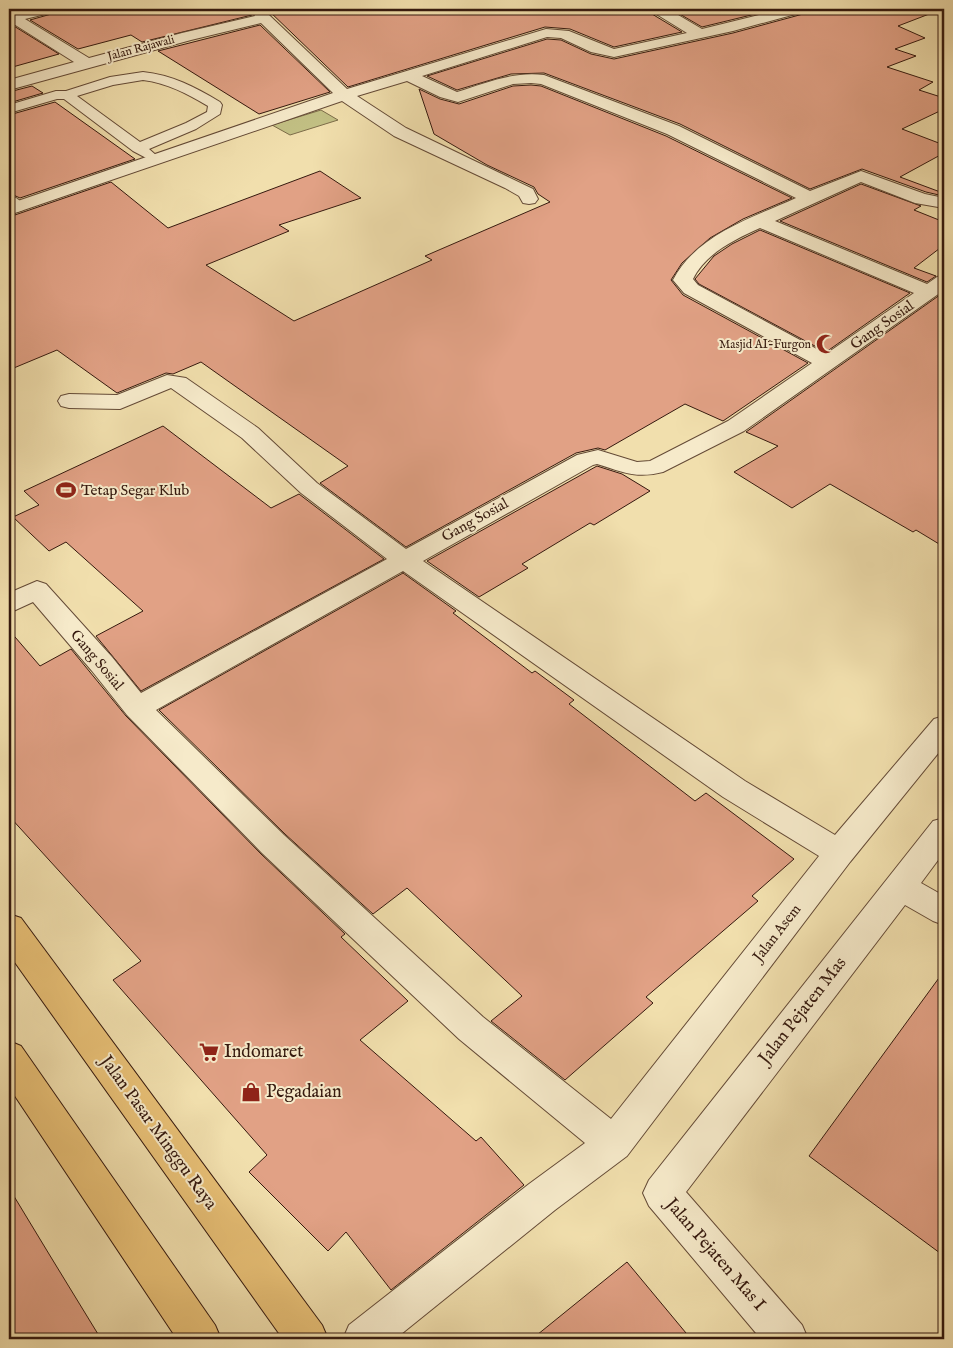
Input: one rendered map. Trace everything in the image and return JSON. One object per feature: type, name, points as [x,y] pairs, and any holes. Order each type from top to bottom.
[{"type":"main road","name":"Jalan Pasar Minggu Raya","points":[[9,928],[308,1339]]},
{"type":"main road","points":[[9,1058],[201,1339]]},
{"type":"street","points":[[10,16],[49,9]]},
{"type":"street","points":[[658,9],[700,34]]},
{"type":"street","points":[[12,206],[408,74],[553,32],[566,34],[598,50],[614,53],[700,34],[798,9]]},
{"type":"street","points":[[261,14],[344,95],[400,132],[511,184],[527,193],[529,199]]},
{"type":"street","name":"Jalan Rajawali","points":[[9,85],[261,14]]},
{"type":"street","points":[[10,16],[86,63]]},
{"type":"street","points":[[408,74],[446,94],[458,98],[511,80],[531,78],[544,80],[674,130],[810,198]]},
{"type":"street","points":[[827,363],[691,289],[683,280],[690,266],[721,240],[861,176],[921,199],[944,203]]},
{"type":"street","points":[[760,221],[937,287]]},
{"type":"street","name":"Gang Sosial","points":[[24,596],[102,664],[137,708],[403,559],[586,460],[598,457],[636,469],[655,467],[736,426],[937,287]]},
{"type":"street","points":[[69,401],[120,402],[167,381],[178,384],[250,434],[309,488],[403,559],[734,789],[839,853]]},
{"type":"street","points":[[137,708],[273,844],[471,1028],[609,1148]]},
{"type":"street","name":"Jalan Asem","points":[[363,1339],[542,1197],[609,1148],[839,853],[944,726]]},
{"type":"street","name":"Jalan Pejaten Mas","points":[[662,1193],[944,830]]},
{"type":"street","points":[[900,886],[944,912]]},
{"type":"street","name":"Jalan Pejaten Mas I","points":[[662,1193],[788,1339]]},
{"type":"lane","points":[[9,109],[112,80],[152,75],[177,83],[215,105],[213,114],[191,126],[138,148]]},
{"type":"lane","points":[[35,78],[154,160]]},
{"type":"shaded area","points":[[321,110],[338,120],[290,135],[272,125]]},
{"type":"building","points":[[69,9],[249,9],[252,15],[142,42],[131,35],[78,49],[30,20]]},
{"type":"building","points":[[267,9],[649,9],[652,14],[682,32],[614,47],[570,29],[545,27],[348,87]]},
{"type":"building","points":[[671,9],[776,9],[702,27]]},
{"type":"building","points":[[807,9],[937,9],[937,11],[898,26],[925,38],[895,49],[916,56],[887,67],[933,82],[919,90],[944,98],[944,109],[902,129],[944,145],[944,153],[900,177],[943,193],[939,195],[926,192],[862,169],[810,189],[680,124],[544,73],[511,74],[457,90],[427,76],[547,39],[561,40],[591,54],[614,59],[733,33],[803,14]]},
{"type":"building","points":[[9,23],[59,54],[9,68]]},
{"type":"building","points":[[260,25],[330,92],[259,114],[158,51]]},
{"type":"building","points":[[32,86],[43,93],[9,103],[9,92]]},
{"type":"building","points":[[513,86],[541,86],[666,136],[792,198],[743,219],[710,238],[682,263],[671,280],[683,295],[808,363],[723,421],[685,404],[605,450],[598,448],[576,453],[406,547],[320,483],[348,466],[201,362],[173,374],[166,373],[117,393],[57,350],[9,370],[9,217],[111,182],[168,228],[320,171],[361,198],[279,225],[289,231],[206,265],[294,321],[432,260],[425,256],[550,202],[538,194],[534,187],[487,165],[434,134],[419,89],[440,99],[459,104]]},
{"type":"building","points":[[55,102],[135,159],[20,198],[9,193],[9,115]]},
{"type":"building","points":[[861,184],[921,206],[914,210],[944,222],[944,245],[914,268],[936,276],[927,282],[780,221]]},
{"type":"building","points":[[760,230],[910,293],[826,352],[699,284],[695,279],[714,256],[732,244]]},
{"type":"building","points":[[944,292],[944,547],[916,530],[913,532],[830,484],[792,508],[734,472],[778,446],[746,432]]},
{"type":"building","points":[[163,426],[271,508],[299,494],[384,559],[141,691],[96,636],[143,611],[66,542],[49,551],[13,517],[39,505],[24,491]]},
{"type":"building","points":[[597,466],[622,474],[650,491],[594,525],[590,523],[522,564],[528,568],[479,597],[427,561]]},
{"type":"building","points":[[403,573],[456,611],[453,613],[532,673],[535,671],[574,700],[569,704],[695,801],[706,793],[794,859],[752,896],[758,901],[646,997],[653,1003],[565,1080],[491,1021],[522,996],[407,888],[373,914],[285,834],[159,710]]},
{"type":"building","points":[[9,630],[40,666],[71,649],[126,716],[261,854],[345,934],[341,937],[408,1001],[360,1040],[476,1141],[481,1137],[524,1185],[391,1290],[346,1232],[328,1251],[249,1172],[267,1155],[113,980],[141,961],[9,816]]},
{"type":"building","points":[[944,971],[944,1256],[809,1156]]},
{"type":"building","points":[[9,1188],[49,1254],[101,1339],[9,1339]]},
{"type":"building","points":[[627,1262],[691,1339],[532,1339]]},
{"type":"place","name":"Masjid AI-Furgon","points":[[826,344]]},
{"type":"place","name":"Tetap Segar Klub","points":[[66,490]]},
{"type":"place","name":"Indomaret","points":[[209,1052]]},
{"type":"place","name":"Pegadaian","points":[[251,1092]]}]
